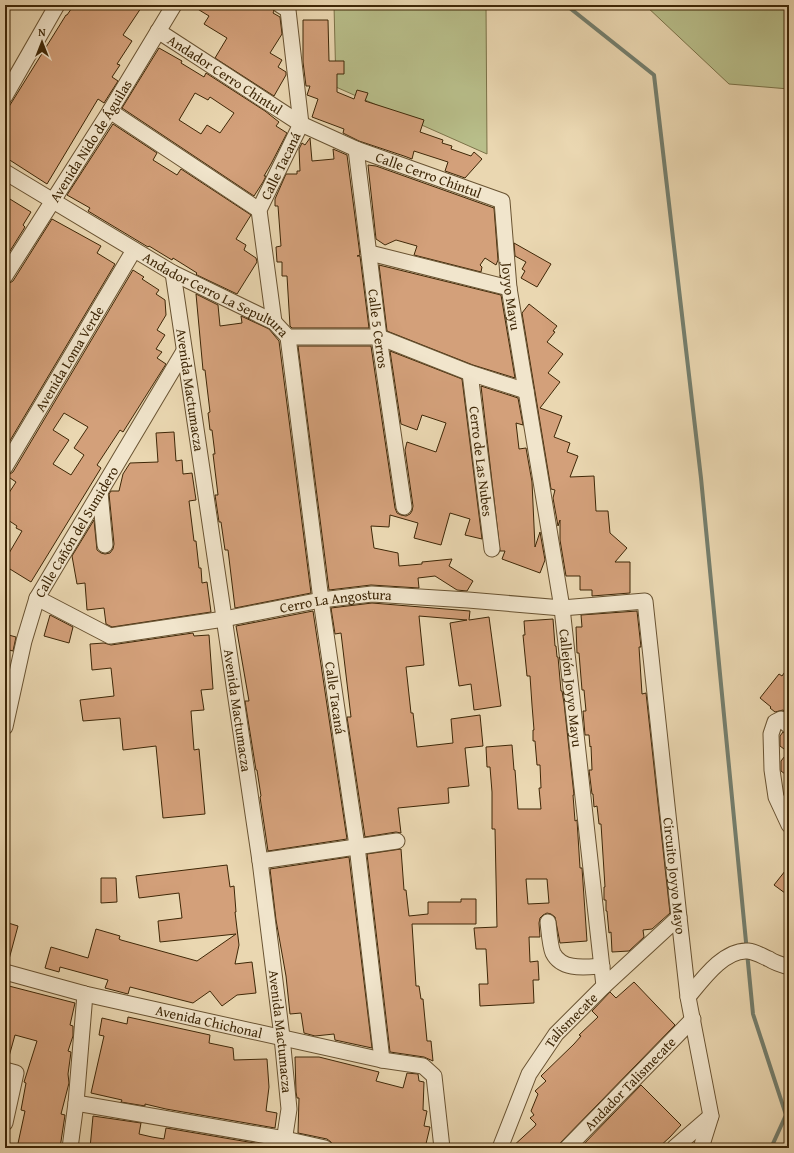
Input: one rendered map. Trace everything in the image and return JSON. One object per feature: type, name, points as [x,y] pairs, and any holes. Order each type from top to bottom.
[{"type":"street","name":"Avenida Nido de Águilas","points":[[5,276],[110,111],[174,5]]},
{"type":"street","points":[[5,96],[56,6]]},
{"type":"street","name":"Calle Tacaná","points":[[274,322],[259,210],[301,124],[284,8]]},
{"type":"street","name":"Andador Cerro Chintul","points":[[158,31],[301,124],[356,149]]},
{"type":"street","points":[[110,111],[259,210]]},
{"type":"street","name":"Calle Cerro Chintul","points":[[356,149],[502,201]]},
{"type":"street","name":"Calle 5 Cerros","points":[[356,149],[404,507]]},
{"type":"street","name":"Andador Cerro La Sepultura","points":[[5,172],[173,273],[274,322],[288,337],[380,337],[470,373],[526,392]]},
{"type":"street","name":"Joyyo Mayu","points":[[502,201],[509,288],[526,392]]},
{"type":"street","name":"Avenida Loma Verde","points":[[5,467],[134,250]]},
{"type":"street","points":[[370,253],[509,288]]},
{"type":"street","name":"Avenida Mactumacza","points":[[173,273],[260,861],[282,1037],[289,1109],[284,1144]]},
{"type":"street","name":"Calle Tacaná","points":[[288,337],[321,600],[357,846],[382,1060]]},
{"type":"street","name":"Calle Cañón del Sumidero","points":[[5,727],[8,701],[37,598],[184,352]]},
{"type":"street","name":"Cerro de Las Nubes","points":[[470,373],[492,549]]},
{"type":"street","name":"Callejón Joyyo Mayu","points":[[526,392],[562,608],[604,986]]},
{"type":"street","points":[[100,492],[105,544]]},
{"type":"street","name":"Cerro La Angostura","points":[[37,598],[110,636],[224,619],[321,600],[372,594],[562,608],[645,601]]},
{"type":"street","name":"Circuito Joyyo Mayo","points":[[645,601],[688,997],[711,1116],[701,1148]]},
{"type":"street","points":[[785,723],[775,722],[771,734],[772,770],[776,797],[789,825]]},
{"type":"street","points":[[260,861],[397,841]]},
{"type":"street","name":"Talismecate","points":[[500,1148],[530,1074],[556,1034],[604,986],[679,918]]},
{"type":"street","points":[[548,922],[553,953],[560,962],[578,968],[602,966]]},
{"type":"street","points":[[688,997],[718,964],[727,957],[738,952],[748,951],[758,954],[789,968]]},
{"type":"street","name":"Avenida Chichonal","points":[[5,972],[86,994],[382,1060],[423,1066],[434,1076],[442,1148]]},
{"type":"street","points":[[70,1148],[76,1103],[86,994]]},
{"type":"street","name":"Andador Talismecate","points":[[567,1148],[693,1019]]},
{"type":"street","points":[[5,1123],[11,1072]]},
{"type":"street","points":[[76,1103],[284,1144],[325,1148]]},
{"type":"street","points":[[674,1148],[711,1116]]},
{"type":"green space","points":[[334,5],[486,5],[487,154],[336,87]]},
{"type":"green space","points":[[645,5],[789,5],[789,89],[729,84]]},
{"type":"building","points":[[74,5],[143,5],[123,35],[132,41],[117,64],[120,65],[112,77],[118,81],[104,103],[98,99],[47,184],[5,157],[5,113],[66,15]]},
{"type":"building","points":[[191,5],[265,5],[274,11],[273,13],[280,17],[282,34],[270,53],[282,60],[278,67],[286,72],[286,75],[274,96],[215,58],[227,38],[204,24],[209,16]]},
{"type":"building","points":[[303,20],[328,20],[329,61],[344,61],[344,74],[337,74],[337,92],[354,99],[357,90],[368,93],[365,101],[424,120],[420,132],[443,140],[442,143],[452,146],[451,149],[471,156],[474,152],[482,159],[465,178],[445,171],[448,162],[414,151],[412,159],[359,141],[343,133],[344,129],[312,117],[318,99],[307,95],[310,86],[306,86],[303,62]]},
{"type":"building","points":[[159,48],[182,61],[181,63],[204,77],[206,73],[265,111],[279,122],[276,126],[287,133],[264,176],[266,176],[263,182],[254,196],[122,108]],"holes":[[[195,93],[208,100],[210,97],[234,113],[220,133],[207,125],[201,134],[179,120]]]},
{"type":"building","points":[[113,124],[157,153],[153,160],[177,175],[181,169],[251,215],[236,239],[246,245],[244,250],[256,258],[257,262],[237,294],[197,275],[197,273],[173,258],[172,260],[149,246],[148,247],[88,211],[90,208],[67,195]]},
{"type":"building","points":[[310,138],[312,161],[334,159],[333,149],[347,155],[360,255],[357,256],[360,256],[369,328],[292,328],[290,326],[287,276],[282,276],[282,262],[277,262],[276,247],[281,246],[278,206],[275,206],[275,199],[286,174],[297,174],[297,171],[300,171],[299,149],[302,143],[305,145]]},
{"type":"building","points":[[368,165],[376,166],[494,208],[498,260],[496,265],[485,258],[480,265],[482,267],[481,272],[414,255],[417,246],[396,240],[385,245],[376,239]]},
{"type":"building","points":[[5,196],[31,212],[23,225],[25,227],[10,251],[5,248]]},
{"type":"building","points":[[52,219],[101,246],[97,253],[115,264],[5,449],[5,289],[8,284],[13,281]]},
{"type":"building","points":[[514,243],[551,264],[537,287],[521,278],[525,271],[522,269],[526,262],[515,256]]},
{"type":"building","points":[[379,265],[501,295],[515,378],[473,365],[387,331]]},
{"type":"building","points":[[133,270],[144,277],[142,279],[159,290],[156,294],[165,300],[166,315],[157,330],[165,335],[156,349],[162,352],[157,358],[166,364],[123,432],[120,430],[97,465],[101,468],[31,582],[5,566],[5,560],[22,531],[16,528],[17,526],[5,518],[5,499],[16,482],[7,476],[13,472]],"holes":[[[64,413],[88,427],[74,448],[84,455],[71,475],[53,464],[69,440],[53,430]]]},
{"type":"building","points":[[196,294],[218,305],[220,326],[242,323],[241,316],[269,329],[279,341],[311,593],[235,608],[228,550],[225,550],[215,495],[218,495],[213,454],[215,454],[212,430],[210,430],[208,413],[210,412],[205,370],[203,370]]},
{"type":"building","points":[[529,304],[557,326],[553,331],[555,332],[547,342],[563,354],[548,373],[560,382],[540,408],[562,416],[554,437],[570,443],[567,452],[578,456],[570,477],[594,476],[596,511],[608,511],[610,533],[627,548],[615,562],[630,562],[630,593],[592,596],[592,590],[580,590],[580,576],[566,576],[560,540],[560,520],[558,526],[553,498],[555,490],[551,489],[522,313]]},
{"type":"building","points":[[298,346],[371,346],[395,508],[397,513],[401,515],[406,516],[410,514],[413,506],[405,450],[407,442],[436,452],[446,423],[422,415],[417,430],[401,424],[390,351],[462,379],[482,539],[465,535],[470,519],[450,513],[441,545],[414,538],[418,523],[390,515],[389,527],[371,526],[374,548],[398,553],[399,566],[452,559],[449,566],[473,581],[467,591],[457,590],[435,576],[418,578],[419,588],[371,585],[329,590]]},
{"type":"building","points":[[481,386],[518,398],[523,425],[516,423],[519,449],[526,448],[532,482],[535,547],[540,532],[545,560],[540,573],[502,559],[505,551],[500,551]]},
{"type":"building","points":[[174,432],[176,461],[182,460],[183,474],[192,473],[196,500],[189,501],[194,541],[196,541],[202,583],[207,582],[211,612],[112,627],[106,624],[104,608],[87,610],[85,583],[77,584],[72,556],[94,520],[97,550],[105,554],[110,553],[114,544],[109,494],[111,491],[119,491],[123,474],[130,463],[158,462],[156,433]]},
{"type":"building","points":[[372,603],[470,611],[469,620],[489,617],[501,706],[474,710],[471,684],[459,686],[450,623],[467,620],[419,616],[424,665],[406,667],[411,713],[413,713],[417,747],[453,743],[451,719],[480,715],[483,746],[465,748],[469,786],[448,788],[449,803],[398,808],[401,833],[396,832],[365,837],[347,717],[351,717],[341,633],[335,634],[331,608]]},
{"type":"building","points":[[313,611],[347,839],[268,851],[261,796],[245,701],[249,701],[236,626]]},
{"type":"building","points":[[637,611],[641,647],[639,647],[642,694],[646,693],[670,913],[652,929],[643,930],[644,937],[629,951],[612,952],[611,932],[609,933],[606,900],[604,900],[605,887],[601,824],[599,824],[597,806],[594,807],[592,794],[589,770],[592,770],[591,746],[590,747],[589,735],[585,735],[583,711],[586,711],[584,690],[582,690],[579,653],[577,653],[576,627],[582,627],[581,615]]},
{"type":"building","points":[[50,615],[73,627],[69,643],[44,636]]},
{"type":"building","points":[[553,619],[555,646],[558,657],[561,691],[564,703],[574,795],[575,821],[577,820],[587,941],[560,943],[555,917],[547,913],[543,915],[540,918],[539,923],[540,937],[529,937],[530,962],[538,961],[539,980],[533,980],[534,1003],[480,1006],[479,984],[488,984],[486,949],[476,949],[474,928],[497,927],[495,829],[492,829],[492,792],[490,767],[487,767],[486,747],[512,745],[518,809],[541,809],[539,788],[541,788],[540,765],[537,765],[535,741],[533,741],[534,730],[530,676],[527,676],[523,635],[525,635],[524,621]],"holes":[[[526,879],[547,879],[549,903],[528,904]]]},
{"type":"building","points":[[193,633],[194,636],[209,635],[213,689],[201,690],[204,710],[191,711],[194,750],[199,749],[205,814],[163,818],[156,746],[123,750],[120,718],[83,721],[80,700],[114,696],[111,668],[92,670],[90,644],[104,643],[111,645]]},
{"type":"building","points":[[5,634],[16,637],[13,651],[5,649]]},
{"type":"building","points":[[789,666],[789,714],[783,710],[775,712],[760,698],[779,674],[782,676]]},
{"type":"building","points":[[783,732],[789,735],[789,777],[781,771],[781,761],[788,752],[780,746],[780,736]]},
{"type":"building","points":[[401,849],[404,890],[406,890],[409,916],[428,914],[428,902],[461,902],[461,899],[476,899],[476,924],[412,924],[416,986],[419,986],[421,999],[423,999],[427,1041],[431,1041],[433,1061],[424,1057],[390,1052],[367,854]]},
{"type":"building","points":[[349,857],[372,1048],[335,1040],[334,1034],[315,1036],[304,1033],[301,1013],[290,1014],[286,976],[276,920],[270,869]]},
{"type":"building","points":[[227,865],[230,887],[234,886],[239,945],[235,964],[252,962],[256,993],[237,995],[222,1006],[210,991],[193,1003],[130,987],[128,994],[105,988],[108,980],[60,967],[59,972],[45,968],[51,947],[88,958],[96,929],[120,936],[119,939],[121,940],[197,961],[236,934],[160,942],[158,921],[182,918],[179,893],[139,898],[136,876]]},
{"type":"building","points":[[789,866],[789,896],[774,885]]},
{"type":"building","points":[[101,878],[116,878],[117,902],[101,903]]},
{"type":"building","points":[[5,922],[18,926],[8,963],[5,963]]},
{"type":"building","points":[[634,982],[675,1025],[561,1142],[558,1148],[511,1148],[536,1124],[530,1118],[534,1115],[531,1111],[538,1094],[535,1091],[546,1081],[541,1076],[574,1044],[581,1036],[579,1035],[598,1017],[592,1011],[610,992],[616,998]]},
{"type":"building","points":[[5,985],[75,1003],[70,1025],[73,1026],[73,1036],[68,1051],[71,1052],[68,1074],[69,1083],[61,1114],[65,1115],[60,1148],[17,1148],[25,1111],[21,1110],[26,1083],[24,1082],[37,1041],[15,1035],[8,1060],[5,1060]]},
{"type":"building","points":[[128,1017],[210,1035],[209,1043],[233,1048],[234,1060],[267,1059],[269,1087],[266,1111],[277,1113],[275,1128],[145,1104],[145,1106],[121,1102],[122,1100],[91,1093],[104,1036],[99,1035],[102,1018],[127,1024]]},
{"type":"building","points":[[295,1057],[319,1057],[379,1072],[376,1081],[403,1088],[407,1073],[418,1074],[419,1081],[424,1082],[423,1110],[427,1111],[424,1126],[430,1127],[425,1148],[334,1148],[331,1142],[327,1139],[298,1133],[299,1098],[297,1098],[296,1092]]},
{"type":"building","points":[[641,1085],[681,1125],[670,1137],[658,1148],[580,1148]]},
{"type":"building","points":[[93,1116],[141,1123],[139,1134],[152,1137],[164,1139],[166,1128],[266,1145],[265,1148],[90,1148]]},
{"type":"waterway","points":[[566,5],[654,75],[701,478],[753,1014],[786,1115],[771,1148]]}]
